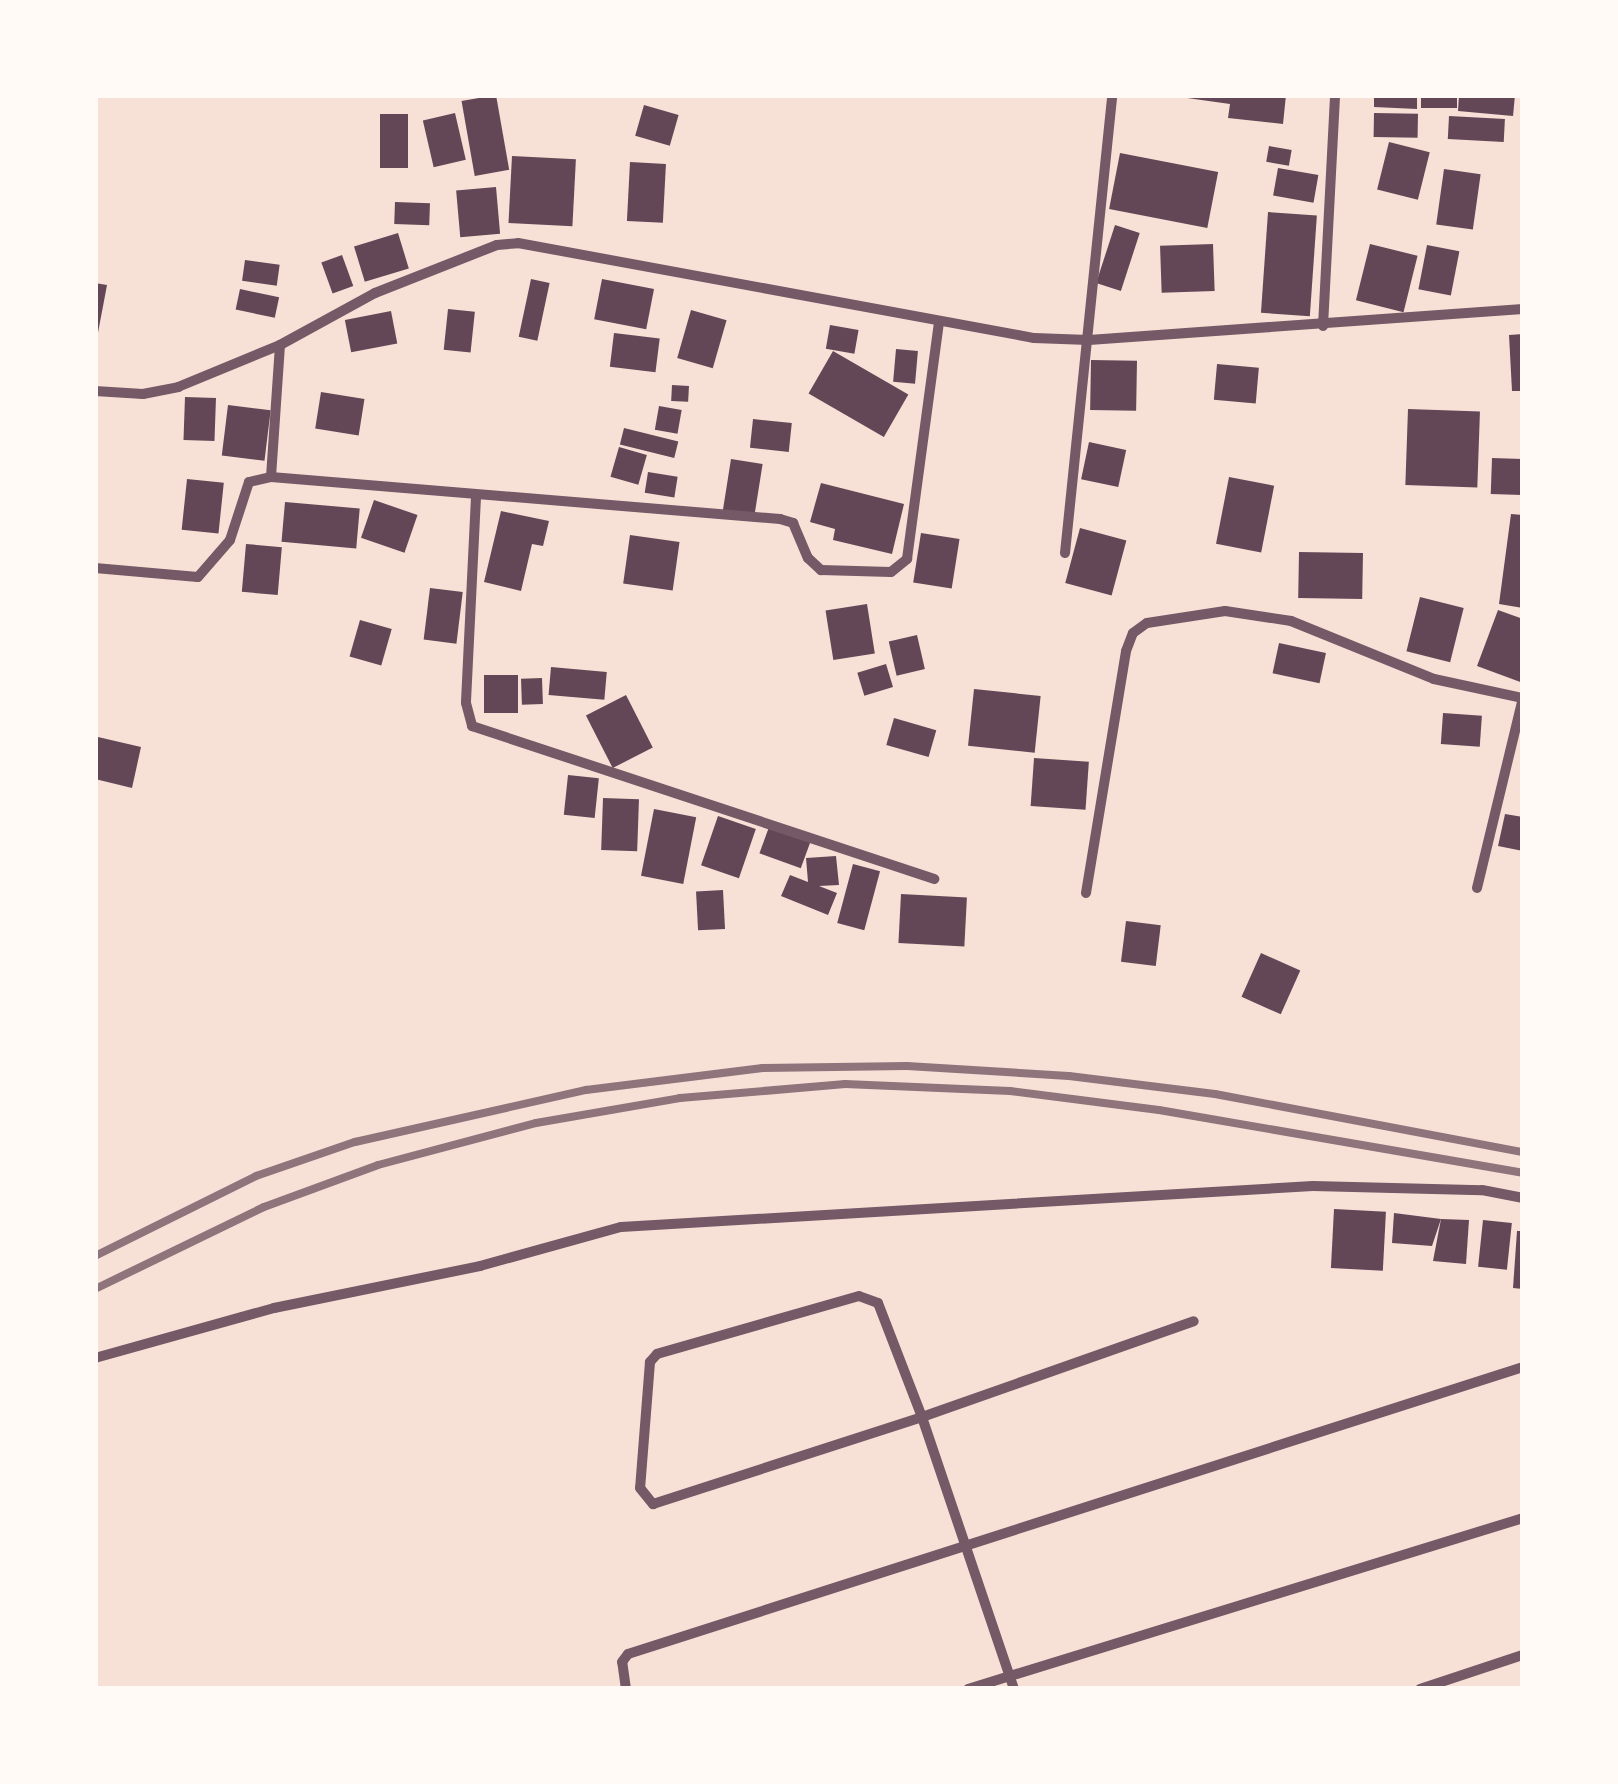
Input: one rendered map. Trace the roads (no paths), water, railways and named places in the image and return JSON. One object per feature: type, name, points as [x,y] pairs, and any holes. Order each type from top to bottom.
[{"type":"street","points":[[1064,553],[1112,95]]},
{"type":"street","points":[[1323,326],[1336,95]]},
{"type":"street","points":[[95,391],[142,394],[178,387],[280,344],[375,293],[497,245],[594,252],[939,322],[1089,340],[1523,309]]},
{"type":"street","points":[[95,568],[198,577],[230,540],[242,492],[249,482],[271,477],[476,498],[780,519],[793,524],[808,558],[821,570],[900,568],[907,559],[939,322]]},
{"type":"street","points":[[271,477],[280,344]]},
{"type":"street","points":[[476,498],[466,703],[472,726],[934,879]]},
{"type":"street","points":[[1086,893],[1126,652],[1133,633],[1147,623],[1225,611],[1291,621],[1434,679],[1523,698],[1477,888]]},
{"type":"street","points":[[95,1358],[274,1308],[480,1266],[621,1227],[1313,1186],[1482,1190],[1523,1198]]},
{"type":"street","points":[[1014,1689],[922,1417],[878,1303],[860,1296],[657,1354],[647,1372],[640,1488],[653,1504],[922,1417],[1194,1321]]},
{"type":"street","points":[[626,1689],[622,1662],[628,1654],[964,1543],[1523,1367]]},
{"type":"street","points":[[968,1689],[1523,1518]]},
{"type":"street","points":[[1420,1689],[1523,1655]]},
{"type":"railway","points":[[95,1256],[256,1176],[355,1142],[586,1090],[763,1068],[907,1066],[1069,1076],[1215,1094],[1523,1152]]},
{"type":"railway","points":[[95,1289],[264,1207],[378,1165],[536,1123],[680,1098],[845,1084],[1010,1091],[1159,1110],[1523,1173]]}]
